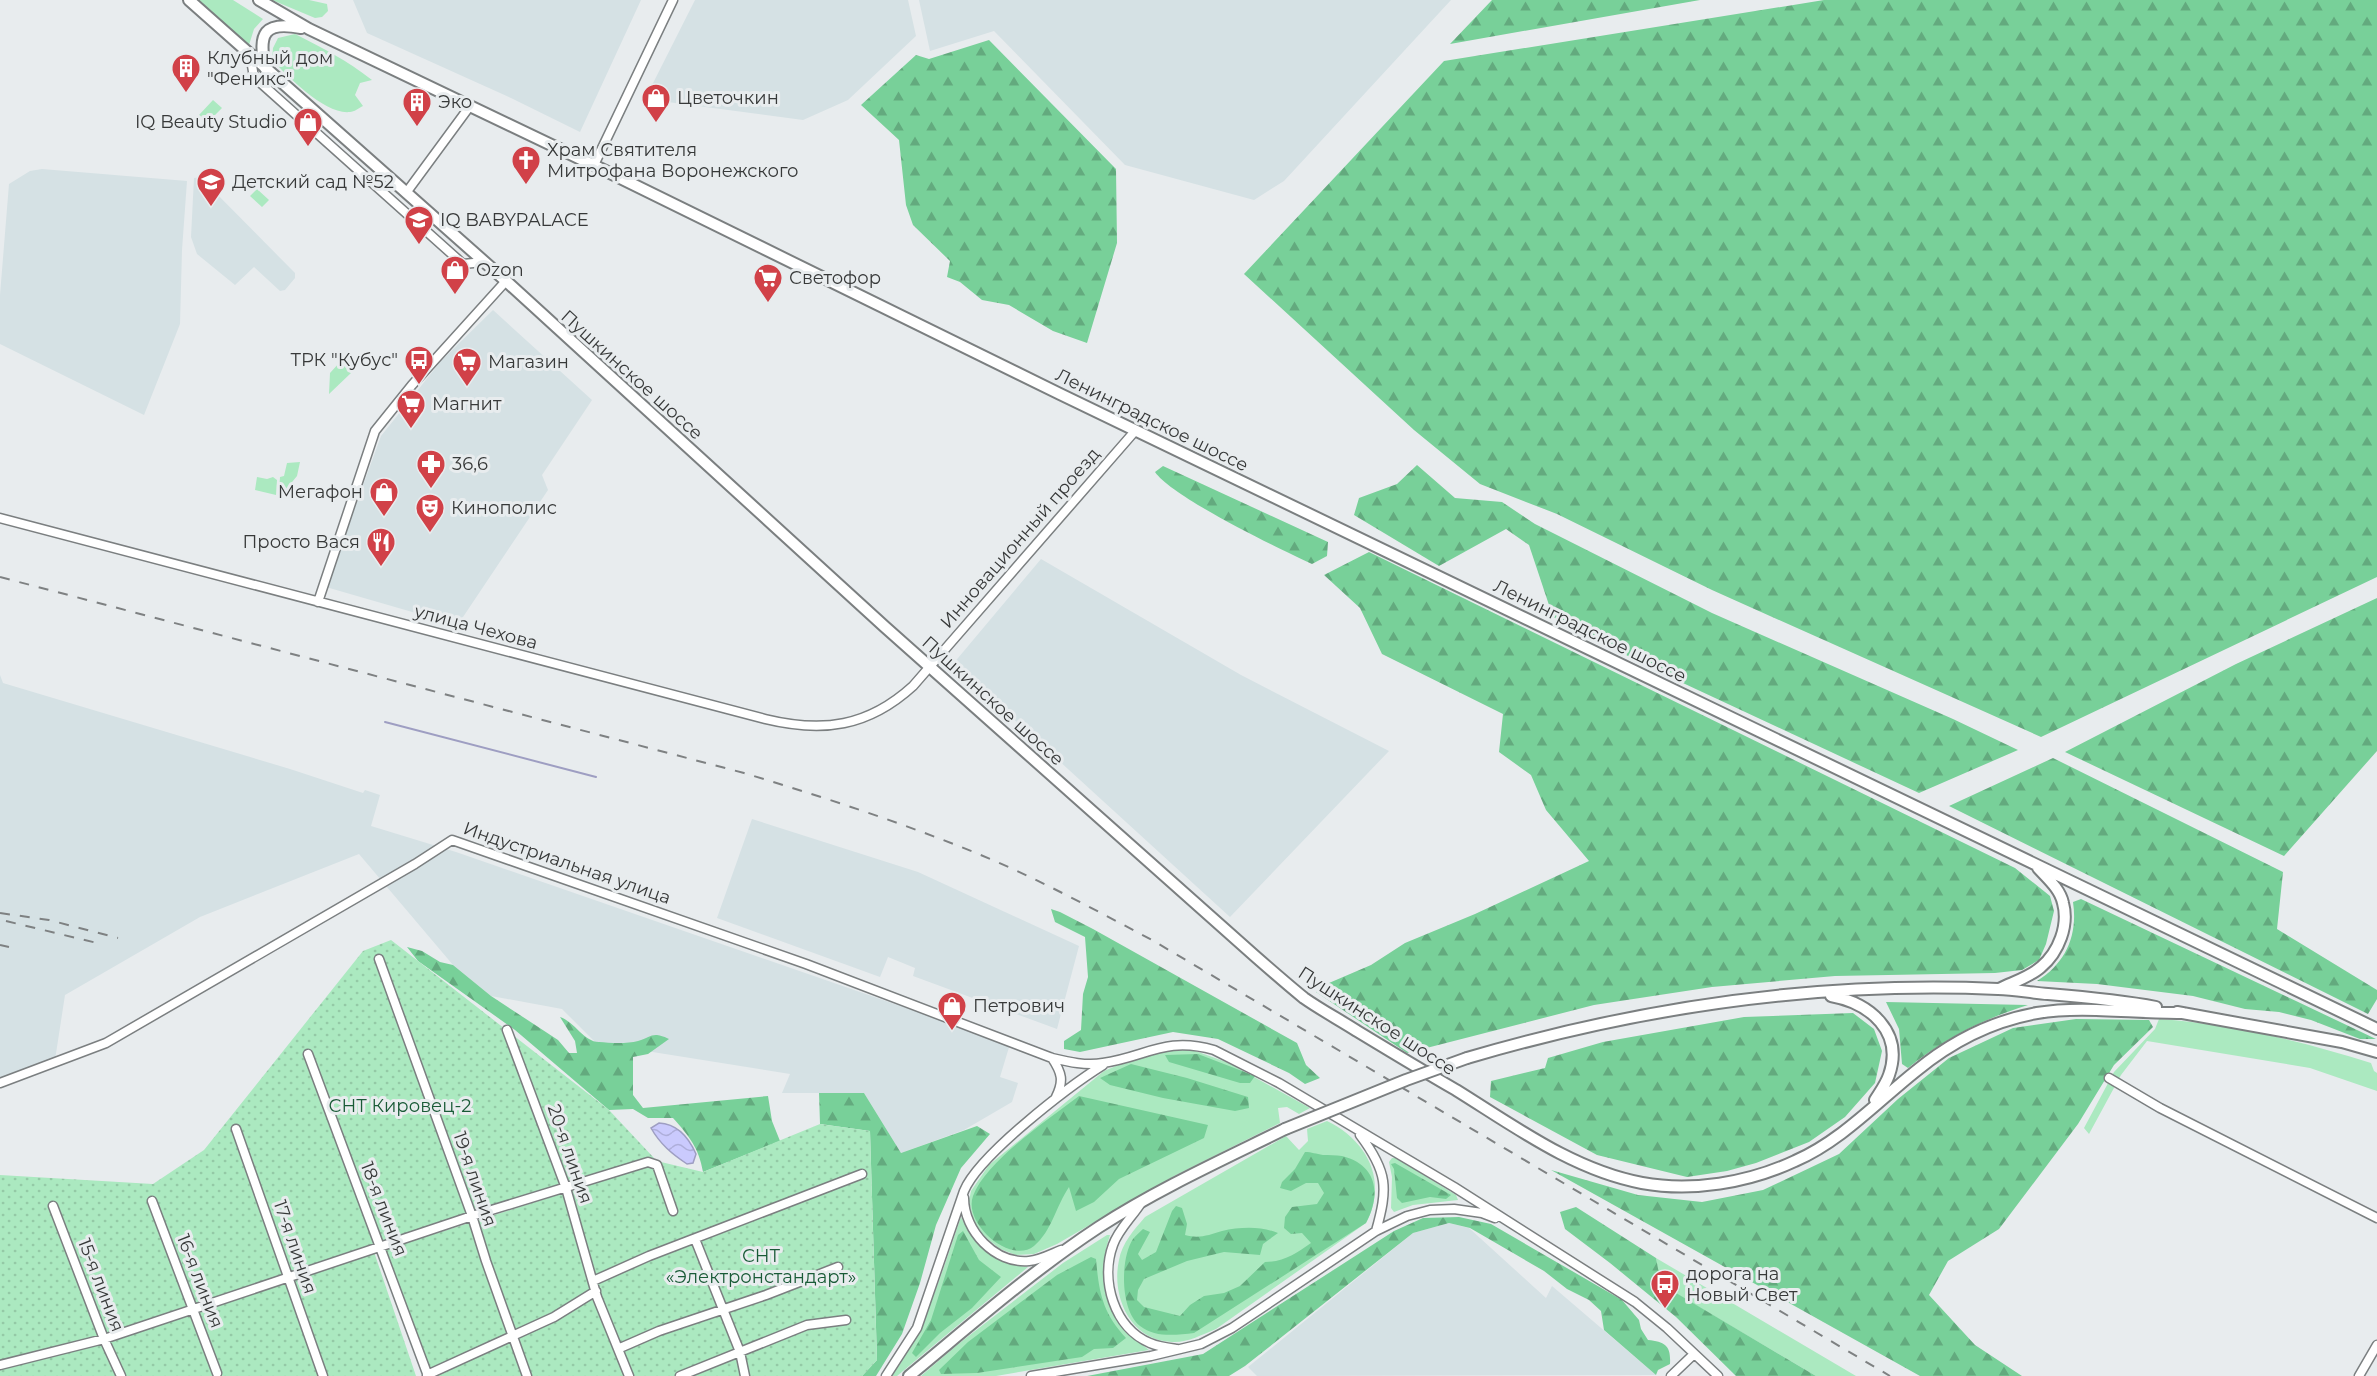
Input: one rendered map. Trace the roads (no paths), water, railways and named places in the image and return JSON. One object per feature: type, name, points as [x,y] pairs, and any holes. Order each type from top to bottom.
[{"type":"main road","name":"Пушкинское шоссе","points":[[189,0],[506,281],[930,667],[1256,957],[1306,999],[1556,1152],[1611,1175],[1640,1183],[1670,1187],[1702,1186],[1762,1173],[1795,1162],[1828,1143],[1918,1069],[1955,1043],[1982,1029],[2009,1019],[2069,1010],[2183,1013]]},
{"type":"main road","name":"Ленинградское шоссе","points":[[259,0],[309,29],[594,165],[1135,431],[2377,1029]]},
{"type":"main road","points":[[265,68],[262,44],[263,36],[269,29],[277,25],[309,29]]},
{"type":"main road","points":[[1999,989],[2041,968],[2052,955],[2061,938],[2065,922],[2063,902],[2055,887],[2034,864]]},
{"type":"main road","points":[[909,1376],[1072,1246],[1141,1202],[1285,1130],[1406,1080],[1467,1058],[1598,1023],[1671,1009],[1814,992],[1999,989],[2104,999],[2342,1042],[2377,1052]]},
{"type":"main road","points":[[1814,992],[1860,1004],[1875,1016],[1889,1035],[1892,1054],[1890,1070],[1884,1086],[1870,1108]]},
{"type":"street","points":[[594,165],[673,0]]},
{"type":"street","points":[[250,54],[254,76],[463,264],[484,262]]},
{"type":"street","points":[[406,193],[470,106]]},
{"type":"street","points":[[318,602],[375,431],[412,385],[506,281]]},
{"type":"street","name":"Инновационный проезд","points":[[930,667],[1135,431]]},
{"type":"street","name":"улица Чехова","points":[[0,518],[765,720],[806,727],[852,722],[874,715],[898,700],[930,667]]},
{"type":"street","name":"Индустриальная улица","points":[[0,1083],[106,1043],[415,864],[452,840],[806,964],[1052,1058]]},
{"type":"street","name":"19-я линия","points":[[379,959],[527,1376]]},
{"type":"street","name":"20-я линия","points":[[507,1030],[566,1188],[596,1291],[629,1376]]},
{"type":"street","points":[[1052,1058],[1077,1064],[1106,1063],[1155,1048],[1172,1045],[1202,1046],[1247,1065],[1512,1224],[1635,1302],[1718,1376]]},
{"type":"street","name":"18-я линия","points":[[308,1054],[428,1375]]},
{"type":"street","points":[[1052,1058],[1062,1075],[1062,1084],[1054,1101]]},
{"type":"street","points":[[886,1376],[917,1328],[964,1191],[972,1176],[987,1159],[1054,1101],[1106,1063]]},
{"type":"street","points":[[2109,1078],[2160,1108],[2377,1218]]},
{"type":"street","name":"17-я линия","points":[[236,1129],[323,1376]]},
{"type":"street","points":[[1357,1130],[1371,1150],[1385,1183],[1383,1205],[1376,1231]]},
{"type":"street","points":[[5,1376],[0,1364],[104,1339],[472,1216],[648,1162],[657,1166],[673,1211]]},
{"type":"street","points":[[593,1281],[648,1256],[862,1174]]},
{"type":"street","points":[[964,1191],[965,1210],[971,1226],[986,1245],[1000,1255],[1026,1262],[1072,1246]]},
{"type":"street","name":"16-я линия","points":[[152,1201],[217,1373]]},
{"type":"street","points":[[1141,1202],[1113,1243],[1109,1260],[1110,1294],[1126,1325],[1137,1336],[1151,1344],[1184,1350]]},
{"type":"street","name":"15-я линия","points":[[53,1206],[104,1339],[121,1376]]},
{"type":"street","points":[[1031,1376],[1184,1350],[1218,1337],[1376,1231],[1407,1216],[1430,1210],[1454,1209],[1482,1213],[1512,1224]]},
{"type":"street","points":[[695,1239],[740,1352],[746,1376]]},
{"type":"street","points":[[620,1348],[659,1331],[766,1295],[838,1267]]},
{"type":"street","points":[[428,1375],[554,1317],[596,1291]]},
{"type":"street","points":[[680,1376],[807,1325],[846,1320]]},
{"type":"street","points":[[2359,1376],[2377,1345]]},
{"type":"street","points":[[1671,1376],[1694,1354]]},
{"type":"water","points":[[659,1123],[672,1126],[686,1137],[696,1154],[693,1163],[687,1164],[662,1144],[651,1128]]},
{"type":"waterway","points":[[385,722],[596,777]]},
{"type":"railway","points":[[0,577],[744,773],[861,810],[976,853],[1043,884],[1152,940],[1890,1376]]},
{"type":"railway","points":[[0,913],[49,920],[118,938]]},
{"type":"railway","points":[[6,921],[97,943]]},
{"type":"railway","points":[[0,945],[9,947]]},
{"type":"place","name":"Клубный дом \"Феникс\"","points":[[186,94]]},
{"type":"place","name":"Цветочкин","points":[[656,124]]},
{"type":"place","name":"Эко","points":[[417,128]]},
{"type":"place","name":"IQ Beauty Studio","points":[[308,148]]},
{"type":"place","name":"Храм Святителя Митрофана Воронежского","points":[[526,186]]},
{"type":"place","name":"Детский сад №52","points":[[211,208]]},
{"type":"place","name":"IQ BABYPALACE","points":[[419,246]]},
{"type":"place","name":"Ozon","points":[[455,296]]},
{"type":"place","name":"Светофор","points":[[768,304]]},
{"type":"place","name":"ТРК \"Кубус\"","points":[[419,386]]},
{"type":"place","name":"Магазин","points":[[467,388]]},
{"type":"place","name":"Магнит","points":[[411,430]]},
{"type":"place","name":"36,6","points":[[431,490]]},
{"type":"place","name":"Мегафон","points":[[384,518]]},
{"type":"place","name":"Кинополис","points":[[430,534]]},
{"type":"place","name":"Просто Вася","points":[[381,568]]},
{"type":"place","name":"Петрович","points":[[952,1032]]},
{"type":"place","name":"дорога на Новый Свет","points":[[1665,1310]]},
{"type":"park label","name":"СНТ Кировец-2","points":[[400,1106]]},
{"type":"park label","name":"СНТ «Электронстандарт»","points":[[761,1266]]}]
